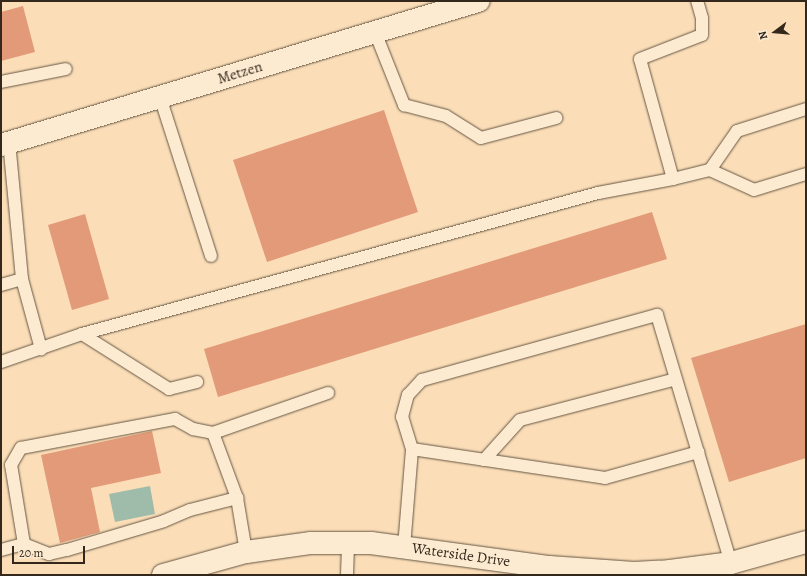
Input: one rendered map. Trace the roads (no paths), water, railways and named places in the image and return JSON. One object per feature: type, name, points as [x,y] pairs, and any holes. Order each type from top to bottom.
[{"type":"street","name":"Metzen","points":[[5,144],[479,1]]},
{"type":"street","name":"Waterside Drive","points":[[172,574],[246,552],[311,543],[348,542],[404,547],[598,572],[670,571],[731,562],[806,542]]},
{"type":"lane","points":[[673,179],[640,59],[702,35],[702,18],[698,1]]},
{"type":"lane","points":[[375,32],[404,106],[446,116],[481,138],[556,118]]},
{"type":"lane","points":[[1,82],[66,69]]},
{"type":"lane","points":[[160,97],[211,256]]},
{"type":"lane","points":[[710,170],[737,131],[806,109]]},
{"type":"lane","points":[[5,144],[22,279],[41,349]]},
{"type":"lane","points":[[1,362],[82,334],[598,193],[673,179],[710,170],[754,190],[806,174]]},
{"type":"lane","points":[[1,285],[22,279]]},
{"type":"lane","points":[[404,547],[412,449],[402,417],[408,395],[422,380],[657,315],[731,562]]},
{"type":"lane","points":[[82,334],[169,389],[197,382]]},
{"type":"lane","points":[[484,460],[520,420],[676,379]]},
{"type":"lane","points":[[24,544],[11,466],[21,448],[175,419],[193,429],[213,433],[328,393]]},
{"type":"lane","points":[[213,433],[238,498],[246,552]]},
{"type":"lane","points":[[412,449],[605,478],[698,452]]},
{"type":"lane","points":[[1,550],[24,544],[49,554],[164,521],[190,510],[238,498]]},
{"type":"lane","points":[[346,575],[348,542]]}]
